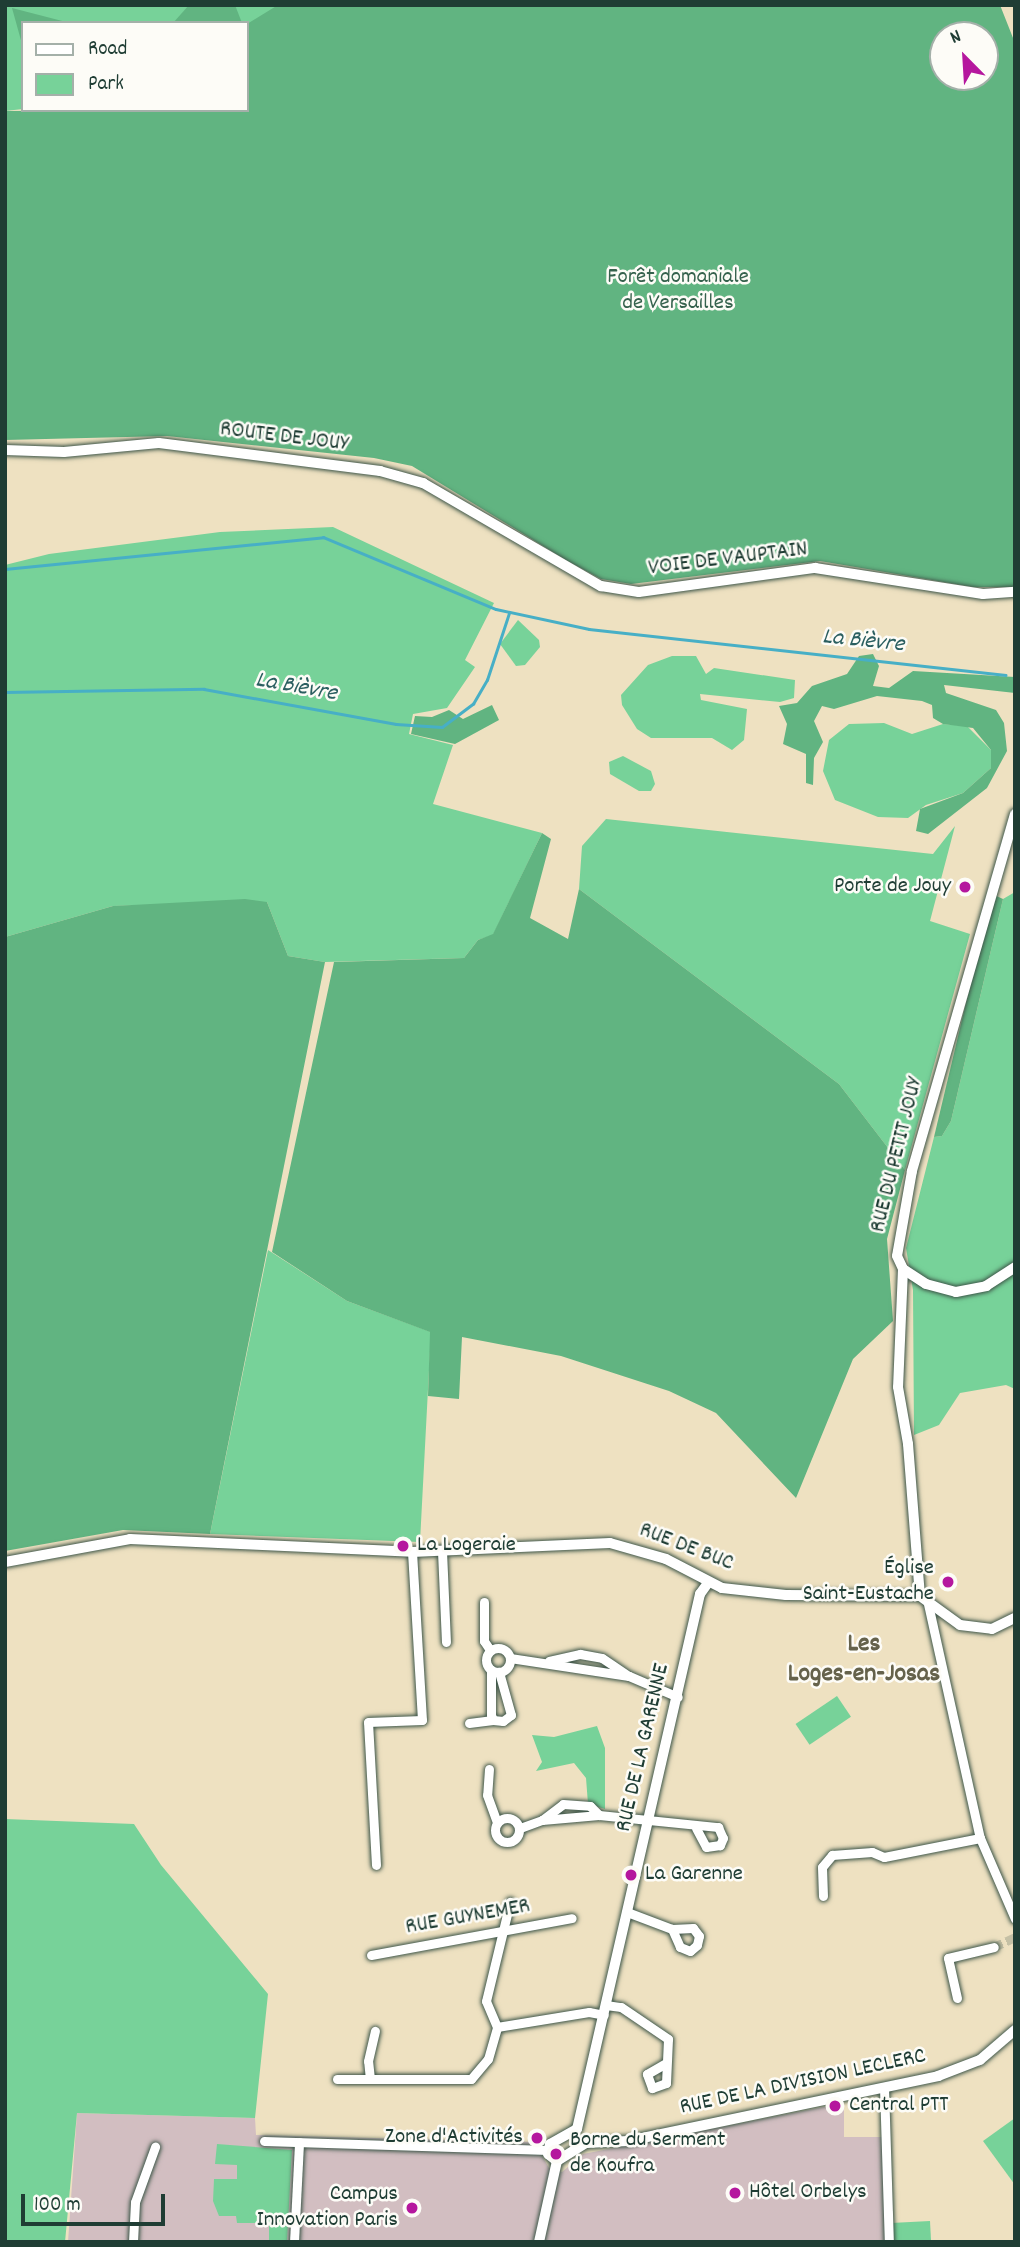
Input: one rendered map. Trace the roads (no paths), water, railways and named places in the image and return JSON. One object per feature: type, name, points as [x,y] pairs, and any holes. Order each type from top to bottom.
[{"type":"street","name":"ROUTE DE JOUY","points":[[5,450],[64,452],[159,443],[380,471],[423,483],[538,551]]},
{"type":"street","name":"VOIE DE VAUPTAIN","points":[[538,551],[601,586],[639,592],[815,568],[983,594],[1015,592]]},
{"type":"street","name":"RUE DU PETIT JOUY","points":[[924,1600],[908,1444],[898,1387],[903,1269],[897,1256],[902,1212],[1015,814]]},
{"type":"street","points":[[903,1269],[926,1284],[956,1292],[986,1286],[1015,1267]]},
{"type":"street","name":"RUE DE BUC","points":[[5,1562],[130,1539],[412,1552],[610,1543],[666,1559],[708,1583],[786,1595],[924,1600]]},
{"type":"street","points":[[442,1551],[446,1642]]},
{"type":"street","points":[[376,1865],[368,1722],[422,1720],[412,1552]]},
{"type":"street","name":"RUE DE LA GARENNE","points":[[577,2129],[700,1594],[708,1583]]},
{"type":"street","points":[[924,1600],[960,1625],[992,1629],[1015,1618]]},
{"type":"street","points":[[924,1600],[980,1838],[1015,1919]]},
{"type":"street","points":[[484,1602],[484,1641],[490,1650]]},
{"type":"street","points":[[490,1650],[501,1647],[510,1658],[549,1661],[610,1676],[629,1676]]},
{"type":"street","points":[[469,1723],[510,1719],[511,1715],[495,1671],[486,1660],[490,1650]]},
{"type":"street","points":[[549,1661],[580,1654],[602,1658],[629,1676],[678,1697]]},
{"type":"street","points":[[495,1671],[509,1666],[510,1658]]},
{"type":"street","points":[[493,1720],[495,1671]]},
{"type":"street","points":[[489,1769],[487,1795],[498,1822],[495,1834],[505,1842],[516,1839],[520,1828]]},
{"type":"street","points":[[542,1820],[563,1804],[590,1806],[599,1815]]},
{"type":"street","points":[[520,1828],[542,1820],[599,1815],[696,1828]]},
{"type":"street","points":[[498,1822],[508,1818],[520,1828]]},
{"type":"street","points":[[823,1896],[822,1867],[832,1855],[872,1852],[884,1857],[980,1838]]},
{"type":"street","points":[[337,2078],[471,2079],[488,2059],[497,2028],[485,2001],[510,1902]]},
{"type":"street","points":[[627,1912],[672,1928],[700,1928],[696,1951],[680,1947],[672,1928]]},
{"type":"street","name":"RUE GUYNEMER","points":[[370,1955],[572,1918]]},
{"type":"street","points":[[957,1998],[948,1958],[994,1947]]},
{"type":"street","points":[[497,2028],[621,2007],[662,2032],[670,2048],[664,2064]]},
{"type":"street","name":"RUE DE LA DIVISION LECLERC","points":[[586,2143],[628,2141],[884,2087],[970,2065],[1015,2030]]},
{"type":"street","points":[[370,2079],[368,2061],[375,2031]]},
{"type":"street","points":[[884,2087],[889,2242]]},
{"type":"street","points":[[264,2141],[548,2150],[577,2129],[586,2143],[557,2161],[539,2242]]},
{"type":"street","points":[[295,2242],[299,2143]]},
{"type":"street","points":[[133,2242],[135,2202],[155,2147]]},
{"type":"street","points":[[548,2150],[557,2161]]},
{"type":"waterway","name":"La Bièvre","points":[[5,569],[323,537],[496,609],[589,629],[1005,675]]},
{"type":"waterway","name":"La Bièvre","points":[[5,692],[204,689],[396,724],[442,727],[473,704],[487,680],[509,613]]},
{"type":"tunnel","points":[[994,1947],[1015,1937]]},
{"type":"place","name":"Porte de Jouy","points":[[965,887]]},
{"type":"place","name":"La Logeraie","points":[[403,1546]]},
{"type":"place","name":"Église Saint-Eustache","points":[[948,1582]]},
{"type":"place","name":"La Garenne","points":[[631,1875]]},
{"type":"place","name":"Central PTT","points":[[835,2106]]},
{"type":"place","name":"Zone d'Activités","points":[[537,2138]]},
{"type":"place","name":"Borne du Serment de Koufra","points":[[556,2154]]},
{"type":"place","name":"Hôtel Orbelys","points":[[735,2193]]},
{"type":"place","name":"Campus Innovation Paris","points":[[412,2208]]},
{"type":"district","name":"Les Loges-en-Josas","points":[[864,1660]]},
{"type":"park label","name":"Forêt domaniale de Versailles","points":[[678,291]]}]
